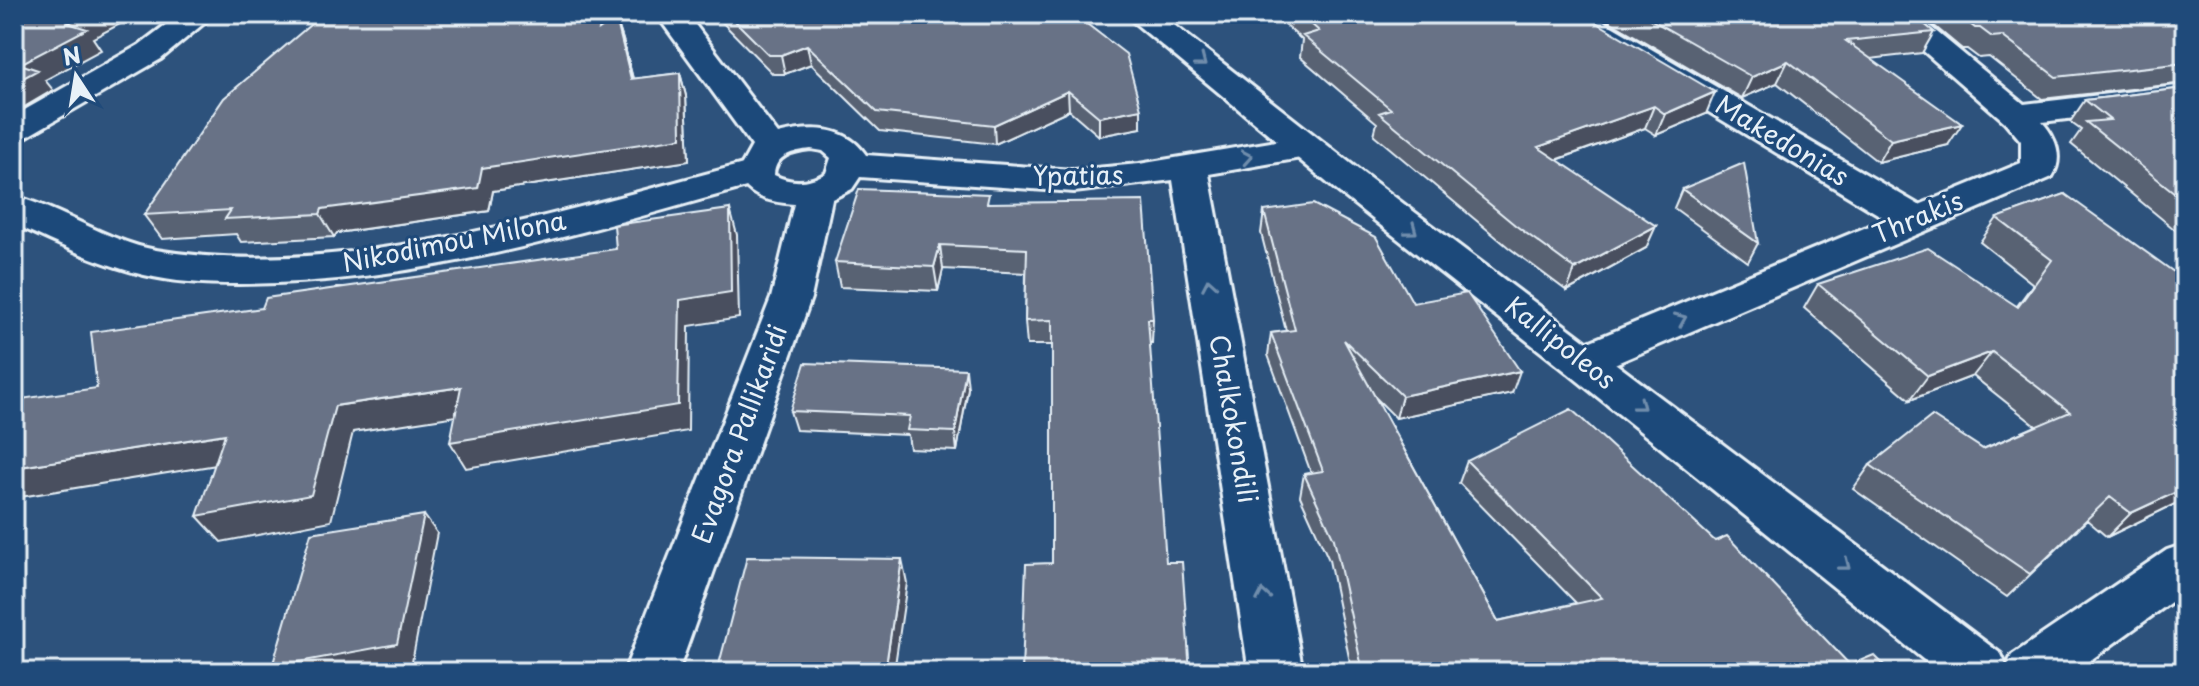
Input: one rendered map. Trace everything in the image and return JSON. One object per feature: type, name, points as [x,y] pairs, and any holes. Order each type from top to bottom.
[{"type":"main road","name":"Kallipoleos","points":[[1140,14],[1306,147],[1981,672]]},
{"type":"main road","name":"Nikodimou Milona","points":[[14,209],[143,261],[212,269],[296,270],[378,262],[510,235],[763,161]]},
{"type":"street","points":[[14,130],[150,52],[200,14]]},
{"type":"street","points":[[671,14],[763,161],[797,139],[824,139],[844,149],[849,156],[832,178]]},
{"type":"street","name":"Makedonias","points":[[1569,14],[1914,219]]},
{"type":"street","points":[[1896,14],[2017,115],[2185,95]]},
{"type":"street","name":"Thrakis","points":[[1584,361],[1914,219],[2039,169],[2039,140],[2017,115]]},
{"type":"street","name":"Ypatias","points":[[763,161],[759,182],[782,193],[832,178],[1110,179],[1306,147]]},
{"type":"street","name":"Chalkokondili","points":[[1189,166],[1276,672]]},
{"type":"street","name":"Evagora Pallikaridi","points":[[651,672],[791,298],[832,178]]},
{"type":"street","points":[[2031,672],[2185,565]]},
{"type":"building","points":[[14,14],[86,14],[68,23],[87,29],[20,64],[38,70],[14,83]]},
{"type":"building","points":[[323,14],[602,14],[599,30],[616,18],[631,79],[680,73],[681,138],[482,168],[478,188],[322,209],[320,214],[225,219],[231,210],[144,215],[224,98]]},
{"type":"building","points":[[728,14],[1074,14],[1126,54],[1141,109],[1099,117],[1068,91],[994,125],[877,112],[807,45],[781,55],[769,55]]},
{"type":"building","points":[[1300,14],[1582,14],[1715,92],[1665,114],[1654,106],[1538,147],[1656,226],[1575,269],[1515,225],[1379,113],[1391,109],[1303,36],[1319,31]]},
{"type":"building","points":[[1641,14],[1912,14],[1934,32],[1846,41],[1962,124],[1891,140],[1788,61],[1752,77]]},
{"type":"building","points":[[1957,14],[2185,14],[2185,63],[2056,77],[2002,36],[1992,37]]},
{"type":"building","points":[[2185,88],[2185,201],[2086,122],[2110,120],[2085,100]]},
{"type":"building","points":[[1744,163],[1758,243],[1682,189]]},
{"type":"building","points":[[859,189],[989,194],[987,203],[1144,201],[1153,319],[1148,319],[1166,562],[1182,562],[1190,672],[1022,672],[1026,564],[1052,563],[1052,320],[1025,321],[1027,249],[940,245],[934,267],[835,262]]},
{"type":"building","points":[[2065,194],[2185,280],[2185,488],[2131,513],[2110,497],[2030,574],[1870,465],[1932,416],[1983,449],[2070,412],[1992,352],[1928,376],[1818,284],[1928,248],[2018,307],[2052,260],[1997,218]]},
{"type":"building","points":[[1313,204],[1376,237],[1413,303],[1467,293],[1520,371],[1402,396],[1344,340],[1498,621],[1602,598],[1467,461],[1571,409],[1715,541],[1727,536],[1850,665],[1874,655],[1891,672],[1363,672],[1334,539],[1304,474],[1323,471],[1271,333],[1295,330],[1264,211]]},
{"type":"building","points":[[730,209],[731,292],[680,300],[678,405],[450,442],[461,387],[335,406],[311,495],[197,516],[225,434],[14,468],[14,400],[97,388],[91,332],[262,308],[266,298],[616,249],[614,225]]},
{"type":"building","points":[[805,363],[966,369],[955,432],[907,430],[910,416],[790,411]]},
{"type":"building","points":[[424,515],[397,644],[272,667],[311,533]]},
{"type":"building","points":[[747,557],[902,559],[885,672],[717,672]]}]
